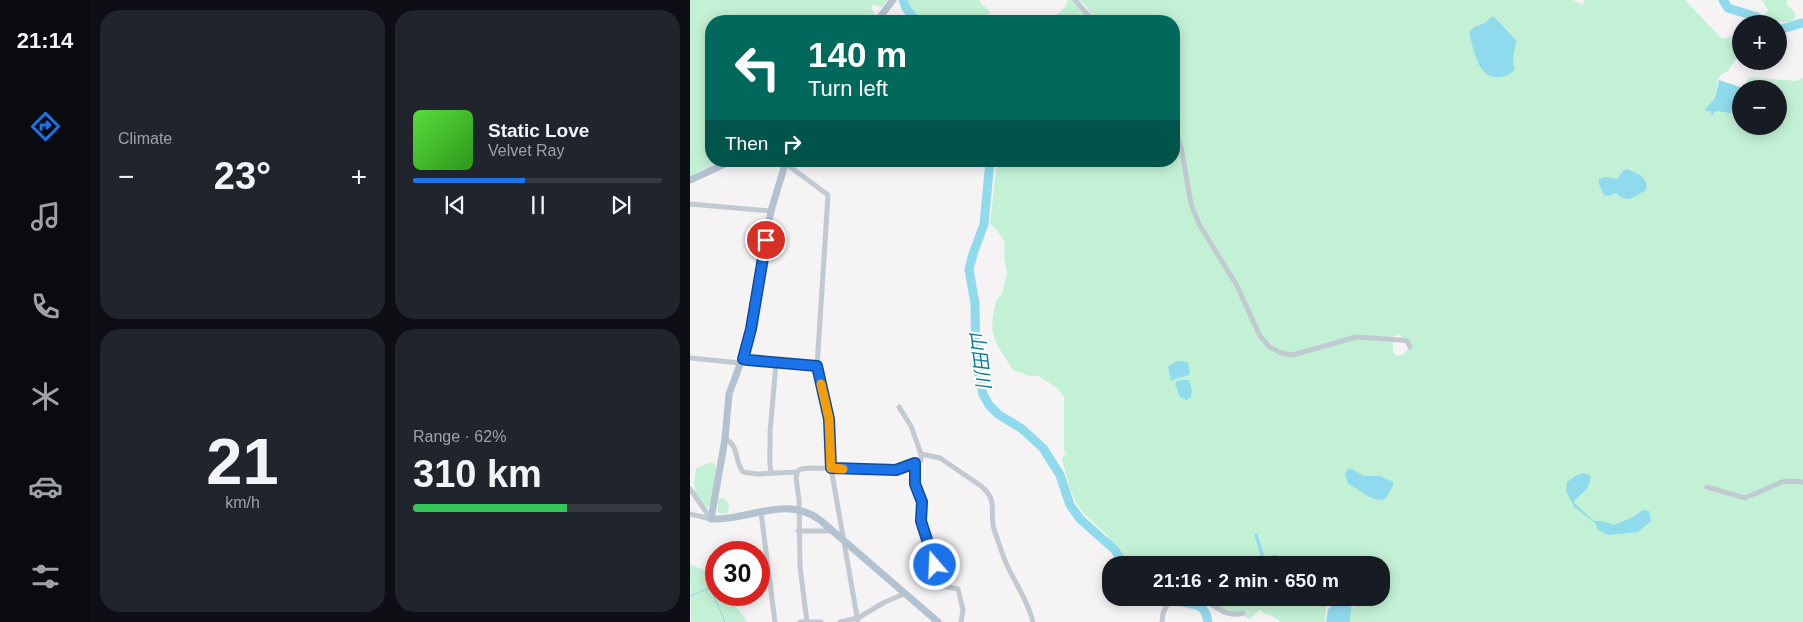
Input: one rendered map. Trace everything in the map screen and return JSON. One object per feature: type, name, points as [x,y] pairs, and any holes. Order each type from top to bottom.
[{"type":"main road","points":[[882,15],[893,0]]},
{"type":"main road","points":[[690,180],[718,167]]},
{"type":"main road","points":[[784,167],[771,211],[751,329],[730,394],[712,519],[799,509],[814,516],[938,622]]},
{"type":"street","points":[[1075,0],[1088,15]]},
{"type":"street","points":[[1180,145],[1192,204],[1200,226],[1236,284],[1260,336],[1270,347],[1281,353],[1293,355],[1356,337],[1402,340],[1407,341],[1410,347]]},
{"type":"street","points":[[792,167],[828,194],[817,366],[829,419],[831,468],[858,620]]},
{"type":"street","points":[[690,204],[771,211]]},
{"type":"street","points":[[690,358],[817,366]]},
{"type":"street","points":[[770,472],[770,432],[776,363]]},
{"type":"street","points":[[725,439],[736,450],[741,470],[752,474],[831,468],[896,470],[921,460],[911,426],[899,407]]},
{"type":"street","points":[[920,454],[940,458],[987,492],[993,504],[992,521],[1004,558],[1026,601],[1033,622]]},
{"type":"street","points":[[915,463],[915,484],[922,502],[921,521],[941,583],[958,589],[962,604],[961,622]]},
{"type":"street","points":[[797,472],[801,575],[808,622]]},
{"type":"street","points":[[1707,487],[1739,497],[1750,496],[1782,482],[1803,482]]},
{"type":"street","points":[[690,489],[712,519]]},
{"type":"street","points":[[761,512],[775,622]]},
{"type":"street","points":[[690,514],[712,519]]},
{"type":"street","points":[[798,531],[841,531]]},
{"type":"street","points":[[840,622],[858,620],[885,602],[904,594]]},
{"type":"street","points":[[1162,622],[1166,606]]},
{"type":"street","points":[[1215,606],[1227,614],[1236,616],[1243,613]]},
{"type":"street","points":[[800,622],[822,622]]},
{"type":"green space","points":[[690,0],[888,0],[882,7],[873,5],[871,8],[875,15],[705,15],[705,167],[708,167],[690,176]]},
{"type":"green space","points":[[905,0],[979,0],[990,12],[988,15],[917,15]]},
{"type":"green space","points":[[1068,0],[1073,0],[1086,15],[1056,15],[1065,7]]},
{"type":"green space","points":[[1078,0],[1573,0],[1583,5],[1584,0],[1685,0],[1721,38],[1732,36],[1732,64],[1727,72],[1718,79],[1715,98],[1704,109],[1712,112],[1711,115],[1715,111],[1731,113],[1732,111],[1732,135],[1787,135],[1787,80],[1796,81],[1803,78],[1803,622],[1350,622],[1351,609],[1354,606],[1390,606],[1390,556],[1121,556],[1106,534],[1084,514],[1070,489],[1062,459],[1066,453],[1064,450],[1064,397],[1057,388],[1039,376],[1030,376],[1013,370],[997,345],[992,330],[996,301],[1002,293],[1007,273],[1004,256],[1005,243],[998,231],[990,224],[996,167],[1180,167],[1180,153],[1195,218],[1205,239],[1232,281],[1258,336],[1266,345],[1275,352],[1293,356],[1303,355],[1357,338],[1393,340],[1393,352],[1400,356],[1411,348],[1411,344],[1399,335],[1389,337],[1355,336],[1295,353],[1283,352],[1266,340],[1257,327],[1236,284],[1201,226],[1193,204],[1180,139],[1180,15],[1092,15],[1084,4]]},
{"type":"green space","points":[[1762,0],[1787,0],[1787,5],[1794,12],[1795,19],[1787,22],[1787,15],[1765,15],[1768,10]]},
{"type":"green space","points":[[1749,77],[1784,80],[1747,80]]},
{"type":"green space","points":[[714,463],[716,468],[711,504],[708,508],[699,500],[694,485],[696,468]]},
{"type":"green space","points":[[721,498],[725,499],[729,504],[728,513],[720,514],[718,512],[718,500]]},
{"type":"green space","points":[[690,564],[705,570],[705,606],[736,606],[747,622],[691,622]]},
{"type":"green space","points":[[1326,606],[1325,622],[1281,622],[1263,613],[1260,609],[1250,619],[1243,616],[1242,613],[1235,614],[1219,607]]},
{"type":"water","points":[[1492,16],[1517,41],[1513,61],[1515,69],[1502,77],[1490,76],[1480,67],[1474,53],[1469,32],[1474,27],[1485,23]]},
{"type":"water","points":[[1719,80],[1732,84],[1731,113],[1715,111],[1713,115],[1710,115],[1712,112],[1704,110],[1715,98]]},
{"type":"water","points":[[1627,169],[1644,179],[1647,186],[1646,190],[1630,199],[1622,198],[1616,193],[1604,195],[1599,179],[1605,177],[1617,179]]},
{"type":"water","points":[[1177,361],[1188,362],[1190,374],[1171,381],[1168,366]]},
{"type":"water","points":[[1189,380],[1192,391],[1191,397],[1186,400],[1180,397],[1175,384],[1177,381]]},
{"type":"water","points":[[1349,468],[1364,476],[1380,476],[1393,482],[1393,486],[1385,499],[1380,500],[1370,497],[1348,484],[1345,474]]},
{"type":"water","points":[[1583,473],[1590,475],[1589,483],[1574,503],[1594,521],[1603,521],[1614,525],[1633,517],[1643,510],[1649,511],[1651,521],[1638,532],[1608,535],[1598,530],[1595,523],[1574,507],[1566,491],[1567,482]]},
{"type":"water","points":[[1257,533],[1264,556],[1261,556],[1254,534]]},
{"type":"water","points":[[1331,606],[1352,606],[1350,622],[1326,622],[1328,610]]},
{"type":"waterway","name":"山田川","points":[[903,0],[911,15]]},
{"type":"waterway","points":[[1723,0],[1728,8],[1751,15]]},
{"type":"waterway","points":[[1787,27],[1803,23]]},
{"type":"waterway","name":"山田川","points":[[989,167],[984,224],[969,269],[975,304],[976,361],[983,394],[989,405],[999,415],[1021,428],[1043,448],[1060,475],[1070,505],[1080,519],[1115,550],[1119,556]]},
{"type":"waterway","points":[[690,596],[711,589],[725,622]]},
{"type":"waterway","name":"山田川","points":[[1199,606],[1206,614],[1208,622]]},
{"type":"slow traffic","points":[[821,384],[829,419],[831,468],[843,469]]},
{"type":"route","points":[[766,240],[749,340],[743,359],[817,366],[827,404],[831,468],[896,470],[915,463],[915,484],[922,502],[920,517],[935,565]]}]
